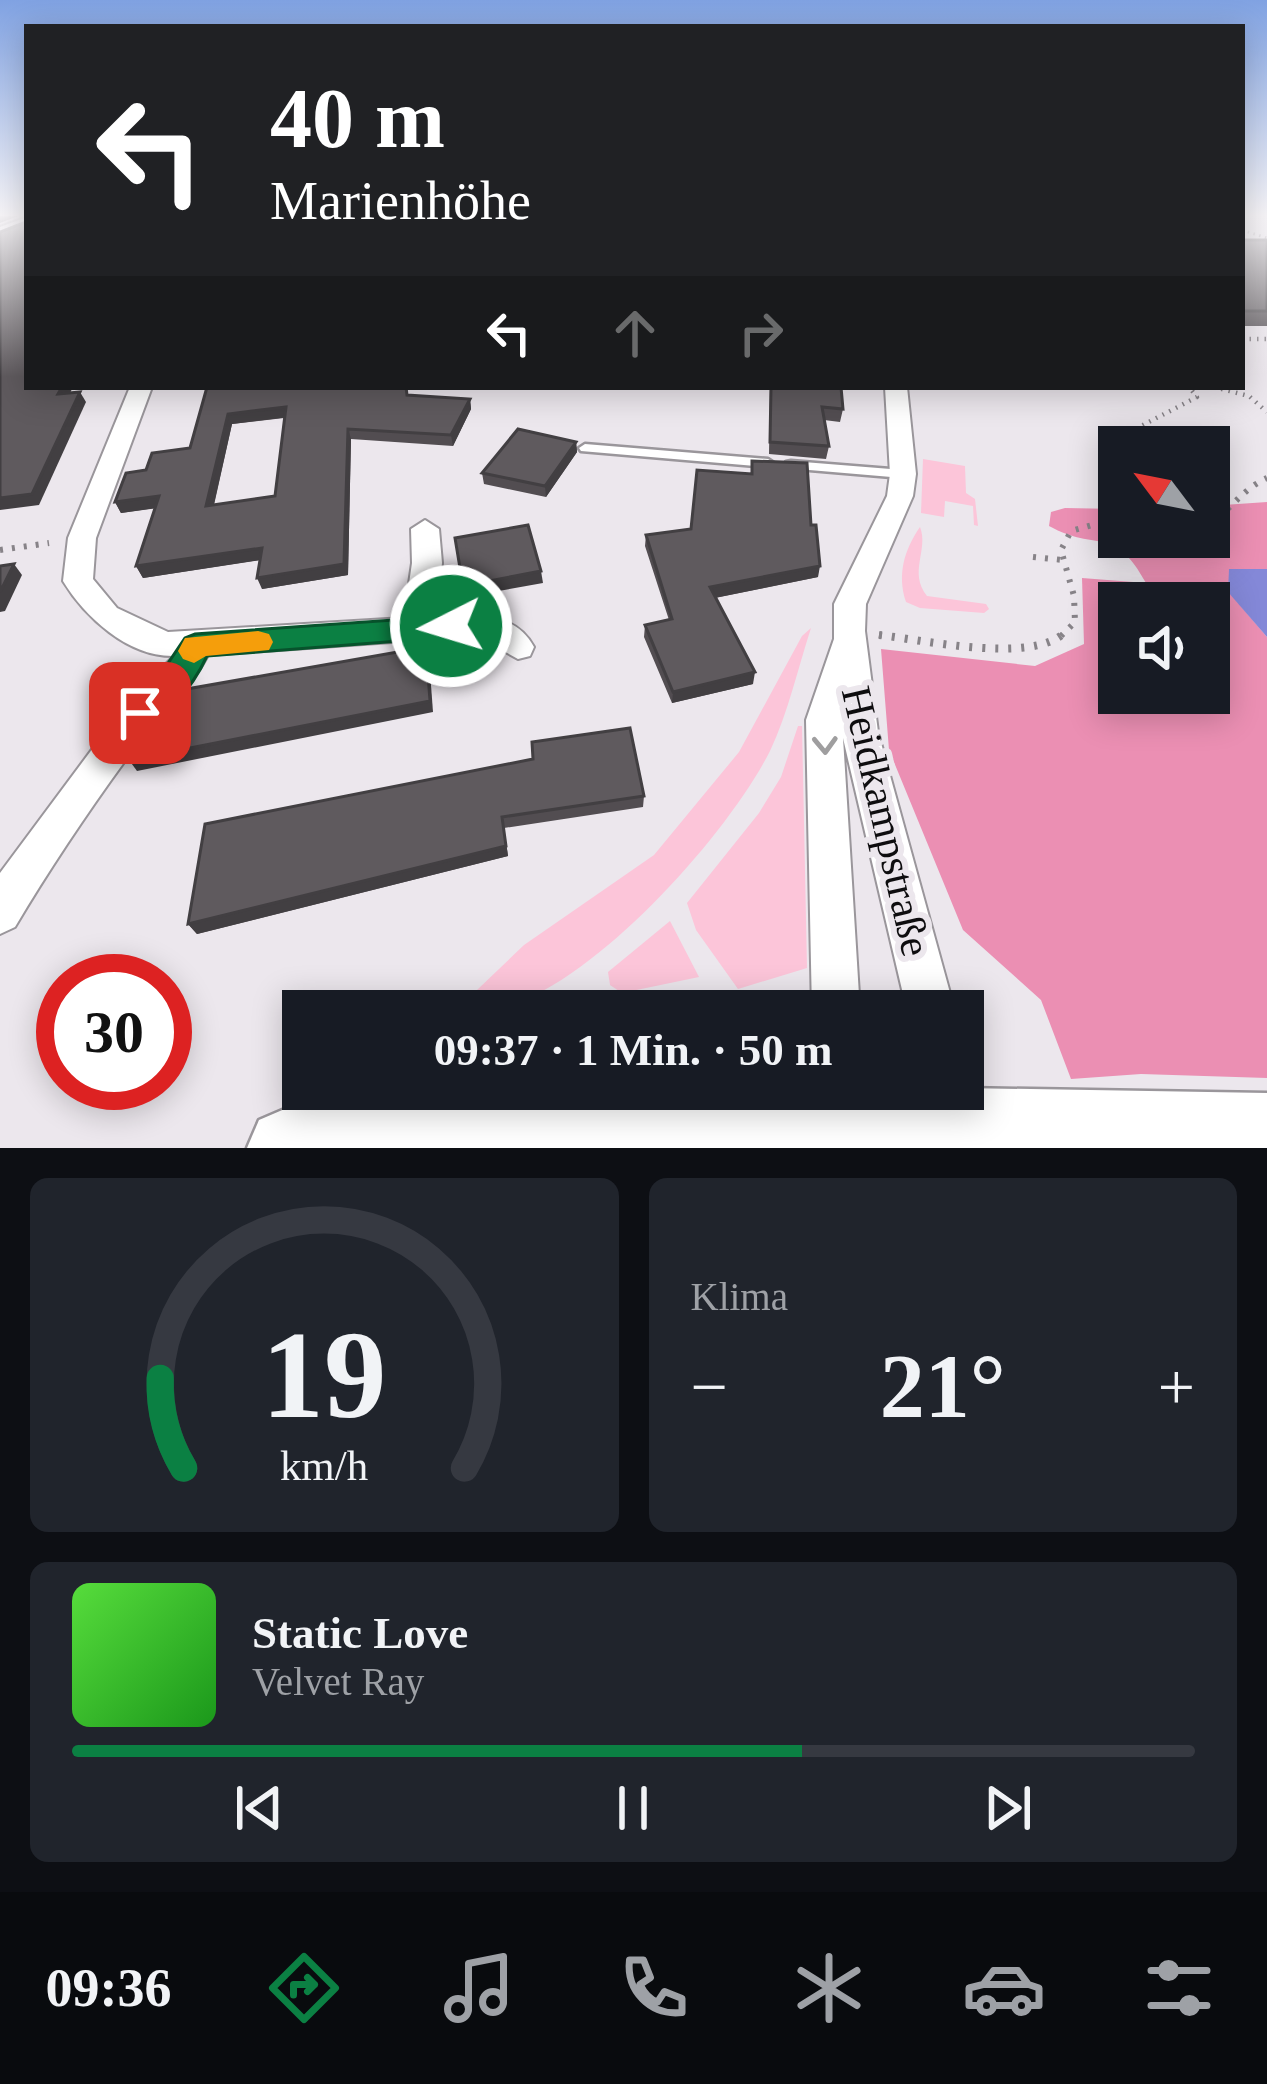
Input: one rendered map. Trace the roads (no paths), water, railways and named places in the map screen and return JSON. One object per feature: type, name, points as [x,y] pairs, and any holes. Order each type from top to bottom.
[{"type":"main road","points":[[287,1148],[421,1146],[843,1122],[1267,1133]]},
{"type":"street","points":[[140,390],[82,538],[78,580],[106,616],[164,644],[195,646],[482,624],[518,647]]},
{"type":"street","name":"Heidkampstraße","points":[[835,990],[824,720],[848,631],[850,604],[893,515],[903,474],[896,390]]},
{"type":"street","points":[[419,629],[425,529]]},
{"type":"street","name":"Heidkampstraße","points":[[848,631],[860,732],[926,990]]},
{"type":"street","points":[[0,912],[58,820],[120,746],[140,713],[167,690],[191,659],[195,646]]},
{"type":"lane","points":[[585,448],[903,474]]},
{"type":"water","points":[[1229,569],[1267,569],[1267,637],[1230,594]]}]
